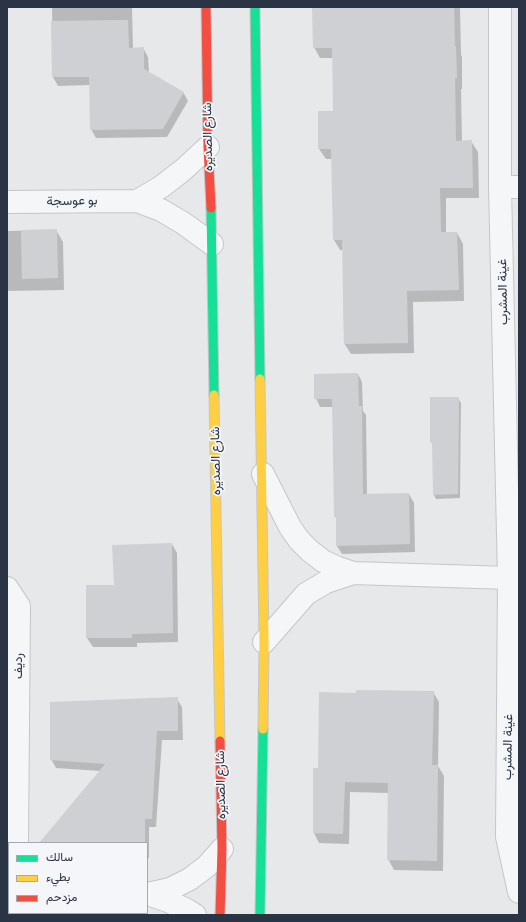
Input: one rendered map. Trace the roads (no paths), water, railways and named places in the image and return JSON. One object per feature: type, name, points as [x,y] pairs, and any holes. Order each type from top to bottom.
[{"type":"main road","name":"شارع الصديره","points":[[206,7],[208,147],[212,244],[222,849],[220,915]]},
{"type":"main road","points":[[255,7],[264,642],[260,915]]},
{"type":"street","name":"غينة المشرب","points":[[500,7],[510,187],[507,837],[519,892]]},
{"type":"street","name":"بو عوسجة","points":[[137,201],[162,187],[208,147]]},
{"type":"street","name":"بو عوسجة","points":[[7,202],[137,201],[161,210],[183,223],[212,244]]},
{"type":"street","points":[[262,474],[290,527],[299,540],[323,561],[338,568],[353,573],[509,578]]},
{"type":"street","points":[[264,642],[306,594],[326,582],[353,573]]},
{"type":"street","name":"رديف","points":[[7,588],[19,606],[17,842]]},
{"type":"street","points":[[148,894],[170,889],[190,879],[207,866],[222,849]]},
{"type":"street","points":[[148,894],[168,901],[196,915]]}]
